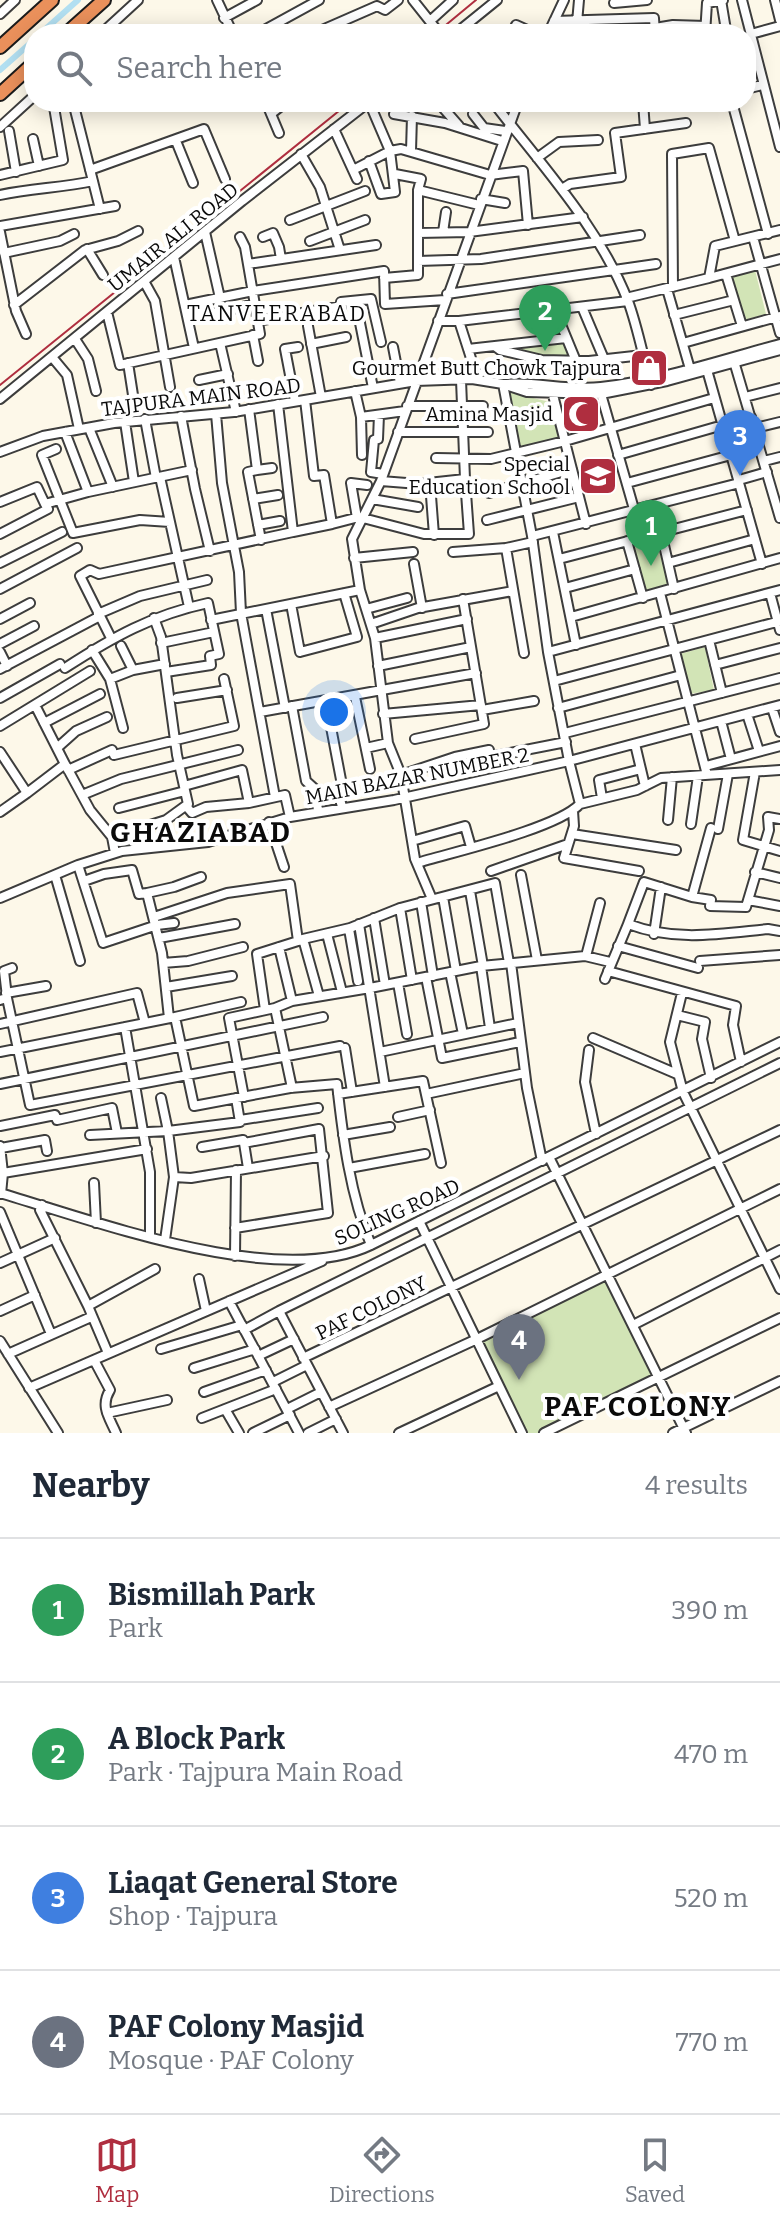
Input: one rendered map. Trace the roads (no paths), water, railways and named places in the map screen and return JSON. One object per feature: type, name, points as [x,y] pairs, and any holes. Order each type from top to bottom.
[{"type":"highway","points":[[25,24],[52,0]]},
{"type":"highway","points":[[77,24],[104,0]]},
{"type":"highway","points":[[0,47],[24,25]]},
{"type":"highway","points":[[0,94],[24,72]]},
{"type":"street","points":[[0,14],[15,0]]},
{"type":"street","points":[[112,24],[138,0]]},
{"type":"street","points":[[217,0],[227,24]]},
{"type":"street","points":[[224,18],[257,0]]},
{"type":"street","points":[[275,24],[319,0]]},
{"type":"street","points":[[336,24],[377,6],[385,10],[398,0]]},
{"type":"street","points":[[413,0],[432,24]]},
{"type":"street","points":[[430,21],[453,0]]},
{"type":"street","points":[[467,24],[497,0]]},
{"type":"street","points":[[553,24],[564,0]]},
{"type":"street","points":[[577,24],[579,0]]},
{"type":"street","points":[[614,3],[647,0]]},
{"type":"street","points":[[706,24],[707,2],[722,0],[725,24]]},
{"type":"street","points":[[742,0],[748,24]]},
{"type":"street","points":[[756,32],[780,23],[775,0]]},
{"type":"street","points":[[554,21],[652,17],[654,24]]},
{"type":"street","points":[[756,57],[780,147]]},
{"type":"street","points":[[756,86],[762,85]]},
{"type":"street","points":[[16,172],[4,129],[24,107]]},
{"type":"street","points":[[0,175],[63,160],[55,112]]},
{"type":"street","points":[[76,112],[100,209]]},
{"type":"street","points":[[274,112],[271,114],[279,133]]},
{"type":"street","name":"UMAIR ALI ROAD","points":[[0,399],[356,112]]},
{"type":"street","points":[[369,161],[381,194],[395,192],[390,151],[373,112]]},
{"type":"street","points":[[447,112],[460,127]]},
{"type":"street","points":[[499,112],[507,127],[562,189],[599,242],[627,299],[650,382]]},
{"type":"street","points":[[432,899],[417,863],[401,775],[388,743],[375,638],[360,590],[352,539],[382,477],[514,112]]},
{"type":"street","points":[[644,112],[645,129]]},
{"type":"street","points":[[735,112],[768,234]]},
{"type":"street","points":[[394,114],[460,127],[502,141]]},
{"type":"street","points":[[473,114],[484,128],[507,127]]},
{"type":"street","points":[[411,151],[412,116]]},
{"type":"street","points":[[562,189],[570,184],[621,177],[615,133],[686,123]]},
{"type":"street","points":[[90,170],[204,129],[225,179]]},
{"type":"street","points":[[334,129],[355,174],[369,161],[401,149],[490,175],[523,171],[528,225]]},
{"type":"street","points":[[33,139],[39,166]]},
{"type":"street","points":[[537,158],[559,142],[598,140]]},
{"type":"street","points":[[176,141],[193,183]]},
{"type":"street","points":[[690,369],[674,315],[670,288],[672,154],[709,148],[735,241]]},
{"type":"street","points":[[301,154],[320,187],[340,250]]},
{"type":"street","points":[[384,278],[418,275],[418,190],[421,179],[395,174]]},
{"type":"street","points":[[0,195],[93,181]]},
{"type":"street","points":[[418,190],[480,202],[505,203]]},
{"type":"street","points":[[290,220],[365,191]]},
{"type":"street","points":[[0,226],[115,206]]},
{"type":"street","points":[[443,232],[446,212]]},
{"type":"street","points":[[418,233],[469,232],[583,217]]},
{"type":"street","points":[[310,241],[365,220]]},
{"type":"street","points":[[709,278],[715,246],[780,230]]},
{"type":"street","points":[[14,305],[87,249],[118,241],[138,231]]},
{"type":"street","points":[[0,232],[14,305],[26,334]]},
{"type":"street","points":[[205,232],[220,298]]},
{"type":"street","points":[[263,237],[273,233],[281,259]]},
{"type":"street","points":[[4,253],[60,241],[74,234]]},
{"type":"street","points":[[418,261],[481,259],[640,235]]},
{"type":"street","points":[[107,312],[120,365],[260,334],[245,247],[240,237]]},
{"type":"street","points":[[753,237],[767,292],[778,316],[780,333]]},
{"type":"street","points":[[248,264],[376,245]]},
{"type":"street","points":[[87,249],[103,275]]},
{"type":"street","points":[[174,257],[194,348]]},
{"type":"street","points":[[438,321],[582,307],[627,299],[780,259]]},
{"type":"street","points":[[185,305],[384,271],[385,304],[656,264]]},
{"type":"street","points":[[726,274],[742,326]]},
{"type":"street","points":[[145,283],[155,301],[170,387]]},
{"type":"street","points":[[767,292],[780,289]]},
{"type":"street","points":[[257,321],[342,306],[341,302],[371,299],[381,342]]},
{"type":"street","points":[[674,315],[734,300]]},
{"type":"street","points":[[188,319],[255,304]]},
{"type":"street","points":[[582,307],[604,359]]},
{"type":"street","points":[[555,310],[576,361]]},
{"type":"street","points":[[683,343],[778,316]]},
{"type":"street","points":[[359,318],[373,388]]},
{"type":"street","points":[[459,321],[478,380]]},
{"type":"street","points":[[308,326],[321,397]]},
{"type":"street","points":[[253,335],[258,361]]},
{"type":"street","points":[[311,344],[346,337]]},
{"type":"street","points":[[468,349],[566,338]]},
{"type":"street","points":[[75,339],[88,359],[96,391]]},
{"type":"street","points":[[220,343],[236,412]]},
{"type":"street","name":"TAJPURA MAIN ROAD","points":[[503,384],[527,392],[553,395],[601,394],[707,370],[780,344]]},
{"type":"street","points":[[295,401],[285,349],[298,347]]},
{"type":"street","points":[[393,347],[400,383]]},
{"type":"street","points":[[496,347],[542,360],[576,361],[643,355]]},
{"type":"street","name":"TAJPURA MAIN ROAD","points":[[0,452],[43,436],[84,428],[145,419],[236,412],[400,383],[478,380],[581,388],[650,382],[690,369],[780,350]]},
{"type":"street","points":[[52,357],[67,375],[84,428],[113,487]]},
{"type":"street","points":[[734,360],[767,472],[776,490],[780,518]]},
{"type":"street","points":[[128,363],[133,395]]},
{"type":"street","points":[[707,370],[762,564]]},
{"type":"street","points":[[199,380],[228,374]]},
{"type":"street","points":[[111,638],[80,576],[90,570],[99,574],[360,518],[434,535],[469,534],[461,380]]},
{"type":"street","points":[[503,384],[533,539],[548,652],[576,807],[574,826],[564,858],[639,871]]},
{"type":"street","points":[[745,397],[780,388]]},
{"type":"street","points":[[355,391],[361,417],[362,455]]},
{"type":"street","points":[[601,394],[642,537]]},
{"type":"street","points":[[553,395],[586,524]]},
{"type":"street","points":[[436,458],[491,459],[714,398]]},
{"type":"street","points":[[305,400],[314,476],[324,475],[332,524]]},
{"type":"street","points":[[278,404],[293,532]]},
{"type":"street","points":[[361,417],[406,409],[483,406]]},
{"type":"street","points":[[249,409],[257,470]]},
{"type":"street","points":[[216,414],[222,483],[234,545],[241,613],[275,797]]},
{"type":"street","points":[[379,415],[371,472],[382,477],[430,483],[465,479]]},
{"type":"street","points":[[181,416],[210,551]]},
{"type":"street","points":[[618,455],[751,417]]},
{"type":"street","points":[[145,419],[189,607]]},
{"type":"street","points":[[125,422],[134,482]]},
{"type":"street","points":[[755,428],[780,422]]},
{"type":"street","points":[[65,432],[88,492]]},
{"type":"street","points":[[398,432],[488,432]]},
{"type":"street","points":[[56,449],[42,455],[73,533],[140,520],[170,522]]},
{"type":"street","points":[[627,483],[731,455]]},
{"type":"street","points":[[764,461],[780,457]]},
{"type":"street","points":[[261,540],[248,472],[272,468]]},
{"type":"street","points":[[489,493],[572,469]]},
{"type":"street","points":[[45,504],[192,470]]},
{"type":"street","points":[[453,552],[506,548],[767,472]]},
{"type":"street","points":[[360,518],[351,483],[367,485]]},
{"type":"street","points":[[430,483],[434,535]]},
{"type":"street","points":[[0,502],[37,487],[48,509],[0,534]]},
{"type":"street","points":[[253,499],[278,495]]},
{"type":"street","points":[[487,520],[579,497]]},
{"type":"street","points":[[372,499],[418,507]]},
{"type":"street","points":[[559,559],[747,510]]},
{"type":"street","points":[[258,525],[280,521]]},
{"type":"street","points":[[0,563],[62,532]]},
{"type":"street","points":[[553,532],[576,645]]},
{"type":"street","points":[[661,532],[674,589]]},
{"type":"street","points":[[668,563],[755,539]]},
{"type":"street","points":[[627,541],[643,598]]},
{"type":"street","points":[[0,589],[77,548]]},
{"type":"street","points":[[506,548],[524,653]]},
{"type":"street","points":[[354,558],[413,552]]},
{"type":"street","points":[[571,617],[780,558]]},
{"type":"street","points":[[414,564],[422,608]]},
{"type":"street","points":[[565,588],[635,569]]},
{"type":"street","points":[[0,652],[4,668],[140,596],[207,580]]},
{"type":"street","points":[[211,620],[360,590]]},
{"type":"street","points":[[548,652],[780,590]]},
{"type":"street","points":[[371,624],[422,608],[513,591]]},
{"type":"street","points":[[291,604],[300,652],[357,637],[344,593]]},
{"type":"street","points":[[660,593],[704,772],[691,824]]},
{"type":"street","points":[[554,681],[779,624],[770,593]]},
{"type":"street","points":[[366,609],[407,598]]},
{"type":"street","points":[[415,739],[484,724],[463,599]]},
{"type":"street","points":[[0,619],[30,603]]},
{"type":"street","points":[[0,698],[154,618],[208,603],[219,654],[210,656],[211,665],[133,670],[110,679]]},
{"type":"street","points":[[266,609],[306,781],[316,790],[318,812]]},
{"type":"street","points":[[112,837],[166,820],[188,804],[154,618]]},
{"type":"street","points":[[375,638],[467,619]]},
{"type":"street","points":[[0,644],[34,626]]},
{"type":"street","points":[[161,643],[214,632]]},
{"type":"street","points":[[709,640],[722,693]]},
{"type":"street","points":[[121,646],[133,670]]},
{"type":"street","points":[[378,666],[471,647]]},
{"type":"street","points":[[715,665],[780,648]]},
{"type":"street","points":[[92,650],[110,679],[123,728]]},
{"type":"street","points":[[0,726],[90,671]]},
{"type":"street","points":[[260,712],[476,673]]},
{"type":"street","points":[[558,708],[681,675]]},
{"type":"street","points":[[401,775],[455,757],[489,754],[565,737],[780,678]]},
{"type":"street","points":[[0,812],[67,767],[113,752],[234,726],[224,679]]},
{"type":"street","points":[[177,698],[227,690]]},
{"type":"street","points":[[44,723],[100,694]]},
{"type":"street","points":[[355,697],[370,769]]},
{"type":"street","points":[[326,701],[342,785],[337,787],[342,807]]},
{"type":"street","points":[[383,714],[482,708],[534,701]]},
{"type":"street","points":[[35,705],[90,810],[112,837],[115,853]]},
{"type":"street","points":[[776,706],[780,732]]},
{"type":"street","name":"MAIN BAZAR NUMBER 2","points":[[0,898],[115,853],[208,842],[290,817],[406,798],[569,761],[776,706]]},
{"type":"street","points":[[747,714],[759,751]]},
{"type":"street","points":[[57,748],[76,731],[107,717]]},
{"type":"street","points":[[721,721],[731,759]]},
{"type":"street","points":[[366,748],[388,743]]},
{"type":"street","points":[[635,744],[645,786]]},
{"type":"street","points":[[704,772],[731,759],[780,746]]},
{"type":"street","points":[[82,795],[121,779],[238,750]]},
{"type":"street","points":[[0,752],[27,793]]},
{"type":"street","points":[[602,798],[599,780],[641,769]]},
{"type":"street","points":[[119,808],[242,770],[249,803]]},
{"type":"street","points":[[417,863],[531,829],[576,807],[645,786],[661,778],[704,772],[728,774],[780,770]]},
{"type":"street","points":[[755,772],[743,840],[780,851]]},
{"type":"street","points":[[692,897],[728,774]]},
{"type":"street","points":[[668,820],[672,777]]},
{"type":"street","points":[[186,806],[192,813],[206,807],[249,803],[285,795],[290,817]]},
{"type":"street","points":[[608,970],[644,882],[711,900],[710,906],[746,907],[769,830],[768,817],[780,819]]},
{"type":"street","points":[[269,822],[284,867]]},
{"type":"street","points":[[412,841],[465,826],[471,847]]},
{"type":"street","points":[[572,834],[676,850]]},
{"type":"street","points":[[491,871],[568,844]]},
{"type":"street","points":[[78,865],[103,943],[227,893],[290,884],[300,940],[319,996]]},
{"type":"street","points":[[84,881],[132,870],[139,894],[174,887],[201,877]]},
{"type":"street","points":[[755,872],[780,878]]},
{"type":"street","points":[[55,875],[80,961]]},
{"type":"street","points":[[521,875],[537,960]]},
{"type":"street","points":[[292,1088],[279,1027],[270,1009],[257,954],[349,929],[400,908],[495,883],[536,1138],[546,1159],[558,1173],[685,1430]]},
{"type":"street","points":[[654,934],[661,887]]},
{"type":"street","points":[[470,891],[490,1028]]},
{"type":"street","points":[[147,893],[156,921],[172,1018],[194,1106],[292,1088],[337,1084],[349,1168],[371,1245]]},
{"type":"street","points":[[443,897],[463,1034]]},
{"type":"street","points":[[748,900],[780,906]]},
{"type":"street","points":[[421,902],[442,1058],[520,1042]]},
{"type":"street","points":[[586,956],[600,903]]},
{"type":"street","points":[[400,908],[412,980]]},
{"type":"street","points":[[374,918],[385,985]]},
{"type":"street","points":[[156,921],[174,923]]},
{"type":"street","points":[[159,938],[235,924]]},
{"type":"street","points":[[359,924],[385,1087]]},
{"type":"street","points":[[628,924],[654,934],[692,937],[768,929],[780,931]]},
{"type":"street","points":[[349,929],[358,981]]},
{"type":"street","points":[[327,934],[342,992]]},
{"type":"street","points":[[618,946],[699,965],[780,955]]},
{"type":"street","points":[[163,963],[188,961],[243,947]]},
{"type":"street","points":[[279,947],[292,1001]]},
{"type":"street","points":[[248,1168],[240,1121],[238,1064],[229,1018],[292,1001],[482,966],[586,956],[608,970],[736,1006],[733,1025],[741,1062]]},
{"type":"street","points":[[12,968],[4,971],[2,982],[30,1105],[238,1064],[343,1047],[352,1092]]},
{"type":"street","points":[[166,987],[232,976]]},
{"type":"street","points":[[398,983],[407,1034]]},
{"type":"street","points":[[4,997],[46,986]]},
{"type":"street","points":[[0,1024],[137,993],[145,1023]]},
{"type":"street","points":[[682,993],[670,1042],[677,1074],[780,1289]]},
{"type":"street","points":[[0,1052],[241,1002]]},
{"type":"street","points":[[677,1015],[705,1022],[702,1039],[711,1078]]},
{"type":"street","points":[[0,1084],[323,1017]]},
{"type":"street","points":[[380,1052],[518,1023]]},
{"type":"street","points":[[125,1027],[150,1172],[150,1237]]},
{"type":"street","points":[[593,1038],[677,1074]]},
{"type":"street","name":"SOLING ROAD","points":[[1,1193],[96,1223],[235,1256],[289,1261],[324,1259],[356,1252],[371,1245],[780,1042]]},
{"type":"street","points":[[589,1050],[585,1082],[596,1134]]},
{"type":"street","name":"PAF COLONY","points":[[343,1433],[279,1311],[780,1063]]},
{"type":"street","points":[[426,1094],[525,1073]]},
{"type":"street","points":[[338,1094],[423,1081],[441,1163]]},
{"type":"street","points":[[161,1098],[174,1177],[165,1240]]},
{"type":"street","points":[[0,1126],[55,1115],[57,1120],[112,1108],[117,1133]]},
{"type":"street","points":[[90,1135],[168,1131],[318,1108]]},
{"type":"street","points":[[398,1117],[430,1110]]},
{"type":"street","points":[[343,1135],[390,1127]]},
{"type":"street","points":[[202,1147],[319,1129],[328,1213],[235,1228]]},
{"type":"street","name":"PAF COLONY","points":[[305,1362],[452,1286],[780,1130]]},
{"type":"street","points":[[1,1193],[3,1173],[0,1147],[45,1140],[47,1151]]},
{"type":"street","points":[[3,1173],[147,1149]]},
{"type":"street","points":[[349,1168],[425,1154]]},
{"type":"street","points":[[174,1177],[191,1178],[324,1156]]},
{"type":"street","points":[[235,1256],[236,1170]]},
{"type":"street","points":[[94,1183],[96,1223]]},
{"type":"street","points":[[329,1407],[477,1339],[780,1189]]},
{"type":"street","points":[[42,1205],[40,1210],[108,1353]]},
{"type":"street","points":[[0,1213],[51,1334]]},
{"type":"street","points":[[419,1221],[427,1237]]},
{"type":"street","name":"PAF COLONY","points":[[427,1237],[522,1433]]},
{"type":"street","points":[[0,1263],[55,1238]]},
{"type":"street","points":[[633,1325],[780,1250]]},
{"type":"street","points":[[29,1388],[324,1259]]},
{"type":"street","points":[[88,1306],[155,1269]]},
{"type":"street","points":[[199,1279],[206,1311]]},
{"type":"street","points":[[0,1311],[35,1295]]},
{"type":"street","points":[[229,1301],[299,1433]]},
{"type":"street","points":[[161,1349],[243,1327],[279,1311]]},
{"type":"street","points":[[8,1354],[91,1317]]},
{"type":"street","points":[[544,1433],[780,1318]]},
{"type":"street","points":[[194,1368],[294,1339]]},
{"type":"street","points":[[0,1341],[58,1433]]},
{"type":"street","points":[[94,1360],[110,1390],[105,1399],[107,1413],[116,1433]]},
{"type":"street","points":[[202,1418],[274,1386],[305,1362]]},
{"type":"street","points":[[204,1392],[266,1370]]},
{"type":"street","points":[[673,1433],[685,1430],[780,1381]]},
{"type":"street","points":[[399,1433],[499,1386]]},
{"type":"street","points":[[253,1433],[321,1392]]},
{"type":"street","points":[[107,1413],[167,1400]]},
{"type":"street","points":[[225,1409],[239,1433]]},
{"type":"street","points":[[308,1433],[336,1419]]},
{"type":"waterway","points":[[51,24],[78,0]]},
{"type":"waterway","points":[[0,70],[24,49]]},
{"type":"railway","points":[[447,24],[476,0]]},
{"type":"railway","points":[[0,385],[338,112]]},
{"type":"place","name":"A Block Park","points":[[545,351]]},
{"type":"place","name":"Gourmet Butt Chowk Tajpura","points":[[649,368]]},
{"type":"place","name":"Amina Masjid","points":[[581,414]]},
{"type":"place","name":"Special Education School","points":[[598,476]]},
{"type":"place","name":"Liaqat General Store","points":[[740,476]]},
{"type":"place","name":"Bismillah Park","points":[[651,566]]},
{"type":"place","name":"PAF Colony Masjid","points":[[519,1380]]},
{"type":"district","name":"TANVEERABAD","points":[[277,313]]},
{"type":"district","name":"GHAZIABAD","points":[[201,832]]},
{"type":"district","name":"PAF COLONY","points":[[638,1406]]}]
